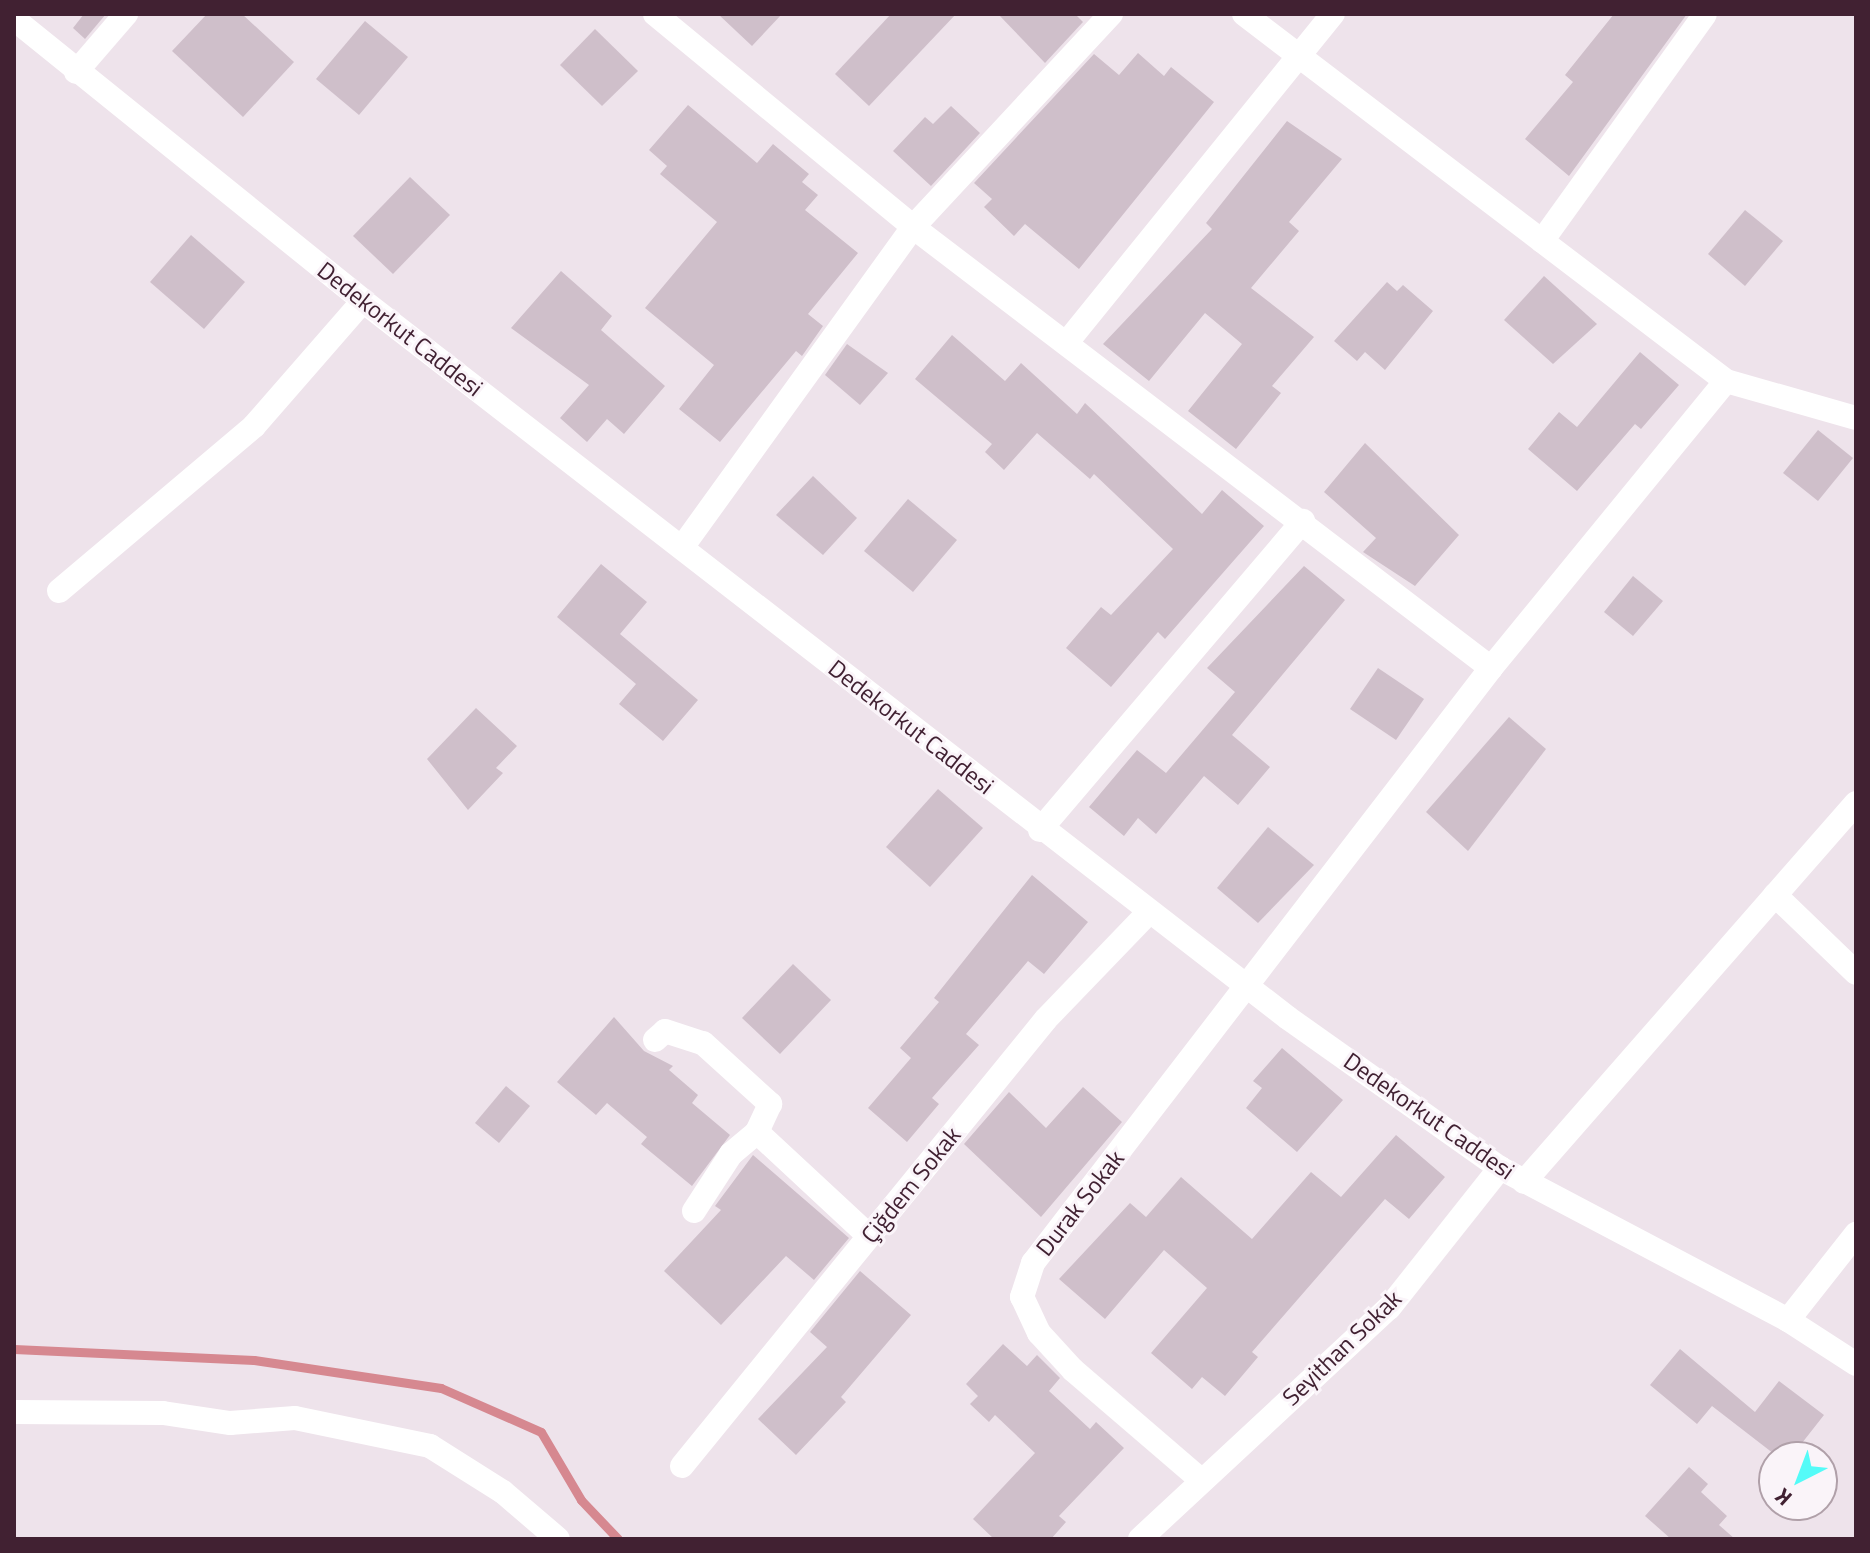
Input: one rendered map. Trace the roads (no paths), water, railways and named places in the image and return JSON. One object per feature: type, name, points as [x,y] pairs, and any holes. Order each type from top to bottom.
[{"type":"street","points":[[76,72],[126,14]]},
{"type":"street","points":[[655,14],[913,227],[1068,341],[1491,668]]},
{"type":"street","points":[[683,546],[913,227],[1111,14]]},
{"type":"street","points":[[1244,14],[1726,381],[1856,418]]},
{"type":"street","points":[[1068,341],[1333,14]]},
{"type":"street","points":[[1542,241],[1705,14]]},
{"type":"street","name":"Dedekorkut Caddesi","points":[[14,19],[363,301],[683,546],[1148,913],[1500,1168],[1788,1320],[1856,1364]]},
{"type":"street","points":[[59,591],[254,426],[363,301]]},
{"type":"street","name":"Durak Sokak","points":[[1201,1480],[1073,1370],[1039,1333],[1022,1297],[1033,1263],[1245,983],[1491,668],[1726,381]]},
{"type":"street","points":[[1040,830],[1303,521]]},
{"type":"street","points":[[1524,1182],[1856,803]]},
{"type":"street","points":[[1775,895],[1856,973]]},
{"type":"street","name":"Çiğdem Sokak","points":[[682,1466],[1046,1019],[1148,913]]},
{"type":"street","points":[[655,1040],[665,1031],[703,1043],[770,1104],[757,1132],[731,1154],[694,1211]]},
{"type":"street","points":[[757,1132],[869,1236]]},
{"type":"street","name":"Seyithan Sokak","points":[[1140,1539],[1389,1308],[1500,1168]]},
{"type":"street","points":[[1788,1320],[1856,1234]]},
{"type":"street","points":[[14,1412],[163,1413],[230,1423],[295,1418],[430,1446],[503,1492],[558,1539]]},
{"type":"waterway","points":[[14,1349],[254,1360],[441,1388],[541,1432],[581,1500],[618,1539]]}]
